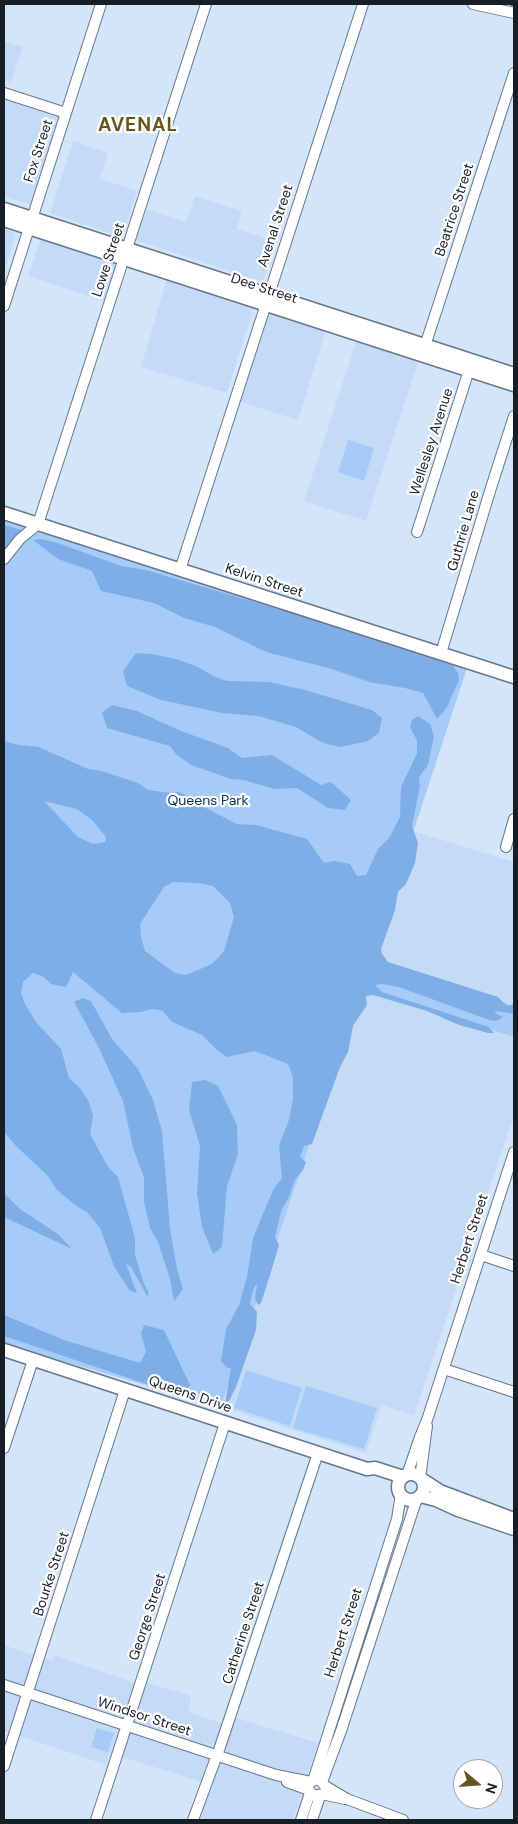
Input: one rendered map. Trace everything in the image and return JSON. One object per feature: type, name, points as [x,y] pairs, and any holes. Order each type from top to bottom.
[{"type":"main road","name":"Dee Street","points":[[4,209],[31,223],[424,350],[471,366],[514,385]]},
{"type":"main road","name":"Dee Street","points":[[4,220],[31,223]]},
{"type":"main road","name":"Dee Street","points":[[471,366],[514,374]]},
{"type":"main road","name":"Kelvin Street","points":[[4,513],[514,677]]},
{"type":"main road","name":"Queens Drive","points":[[4,1350],[367,1469],[376,1468],[405,1476]]},
{"type":"main road","name":"Queens Drive","points":[[367,1469],[373,1476],[400,1492]]},
{"type":"main road","points":[[405,1476],[416,1475],[440,1492],[514,1519]]},
{"type":"main road","name":"Herbert Street","points":[[400,1492],[399,1484],[405,1476]]},
{"type":"main road","name":"Herbert Street","points":[[419,1497],[424,1485],[420,1478]]},
{"type":"main road","points":[[400,1492],[409,1499],[419,1497],[436,1500],[458,1510],[514,1529]]},
{"type":"street","name":"Fox Street","points":[[4,306],[101,4]]},
{"type":"street","name":"Lowe Street","points":[[38,524],[206,4]]},
{"type":"street","name":"Avenal Street","points":[[180,570],[362,4]]},
{"type":"street","points":[[473,4],[514,13]]},
{"type":"street","name":"Beatrice Street","points":[[424,350],[514,73]]},
{"type":"street","points":[[4,93],[66,113]]},
{"type":"street","name":"Wellesley Avenue","points":[[417,532],[471,366]]},
{"type":"street","name":"Guthrie Lane","points":[[441,653],[514,416]]},
{"type":"street","points":[[4,559],[20,539],[38,524]]},
{"type":"street","points":[[506,847],[514,820]]},
{"type":"street","name":"Herbert Street","points":[[405,1476],[427,1420],[514,1152]]},
{"type":"street","points":[[481,1255],[514,1266]]},
{"type":"street","points":[[4,1448],[33,1360]]},
{"type":"street","points":[[444,1369],[514,1392]]},
{"type":"street","name":"Bourke Street","points":[[4,1766],[125,1390]]},
{"type":"street","name":"Herbert Street","points":[[420,1478],[427,1436],[427,1420]]},
{"type":"street","name":"George Street","points":[[96,1820],[225,1423]]},
{"type":"street","name":"Catherine Street","points":[[193,1820],[217,1755],[318,1453]]},
{"type":"street","name":"Herbert Street","points":[[312,1820],[316,1788],[358,1640],[397,1519],[400,1492]]},
{"type":"street","name":"Herbert Street","points":[[301,1820],[341,1731],[419,1497]]},
{"type":"street","points":[[358,1640],[369,1644]]},
{"type":"street","name":"Windsor Street","points":[[4,1685],[316,1788],[404,1820]]},
{"type":"shaded area","points":[[4,41],[23,47],[11,82],[4,80]]},
{"type":"shaded area","points":[[4,99],[61,118],[31,205],[4,196]]},
{"type":"shaded area","points":[[73,141],[108,153],[100,179],[137,191],[122,237],[50,213]]},
{"type":"shaded area","points":[[195,196],[242,211],[237,229],[276,242],[263,282],[136,240],[146,209],[186,222]]},
{"type":"shaded area","points":[[4,229],[13,232],[15,237],[4,273]]},
{"type":"shaded area","points":[[42,235],[117,260],[104,301],[28,276]]},
{"type":"shaded area","points":[[167,279],[254,307],[227,393],[141,367]]},
{"type":"shaded area","points":[[267,312],[326,330],[298,420],[239,401]]},
{"type":"shaded area","points":[[357,339],[419,359],[366,521],[304,501]]},
{"type":"shaded area","points":[[4,525],[22,530],[4,553]]},
{"type":"shaded area","points":[[41,539],[58,543],[121,566],[146,570],[339,627],[451,663],[458,673],[459,680],[447,707],[437,719],[423,693],[369,682],[332,669],[266,652],[215,627],[184,618],[154,603],[101,591],[92,571],[58,559],[33,540]]},
{"type":"shaded area","points":[[136,653],[176,659],[227,681],[269,682],[305,690],[372,710],[382,718],[379,733],[368,741],[341,747],[323,743],[296,727],[258,716],[222,713],[161,700],[127,686],[123,671]]},
{"type":"shaded area","points":[[112,705],[137,711],[181,731],[228,748],[242,758],[272,755],[321,785],[331,782],[351,800],[345,810],[328,808],[297,788],[275,789],[243,780],[231,779],[191,765],[176,754],[170,746],[107,728],[102,713]]},
{"type":"shaded area","points":[[418,716],[430,724],[434,736],[428,765],[419,777],[420,786],[412,826],[418,843],[415,863],[406,884],[398,892],[395,910],[381,949],[382,954],[388,962],[498,997],[507,1006],[514,1004],[514,1014],[496,1011],[495,1013],[503,1017],[497,1021],[489,1020],[399,987],[383,984],[375,985],[382,992],[489,1027],[494,1033],[488,1033],[459,1025],[427,1011],[373,995],[366,996],[367,1005],[353,1026],[348,1052],[340,1067],[312,1144],[304,1146],[300,1157],[306,1162],[303,1170],[295,1180],[289,1197],[281,1211],[275,1237],[279,1245],[261,1303],[258,1305],[255,1299],[257,1283],[253,1290],[250,1304],[257,1312],[256,1330],[236,1387],[229,1401],[225,1404],[231,1368],[227,1368],[221,1361],[226,1329],[239,1305],[247,1277],[253,1238],[273,1190],[282,1178],[279,1145],[289,1120],[293,1099],[293,1077],[288,1064],[255,1051],[227,1057],[202,1035],[172,1022],[163,1011],[153,1009],[122,1013],[73,972],[66,987],[51,984],[44,977],[33,973],[23,982],[21,993],[25,1004],[36,1022],[61,1049],[69,1078],[81,1089],[89,1102],[93,1116],[90,1134],[108,1167],[118,1177],[135,1238],[135,1255],[144,1284],[149,1293],[147,1296],[131,1267],[126,1264],[137,1293],[129,1290],[114,1266],[100,1228],[87,1212],[75,1205],[56,1189],[48,1176],[4,1132],[4,741],[39,747],[88,769],[102,771],[138,783],[148,790],[171,793],[179,792],[237,824],[256,825],[307,839],[324,863],[334,861],[350,864],[357,876],[366,875],[378,849],[389,838],[400,817],[401,787],[417,753],[417,741],[410,727],[412,720]],"holes":[[[44,801],[77,809],[92,820],[106,837],[105,842],[93,844],[78,837]],[[173,882],[213,886],[230,903],[234,917],[224,951],[212,964],[186,975],[175,973],[145,951],[141,937],[140,924],[164,887]]]},
{"type":"shaded area","points":[[413,831],[514,862],[514,1006],[372,959]]},
{"type":"shaded area","points":[[362,987],[514,1037],[514,1115],[414,1416],[382,1405],[366,1453],[221,1407]]},
{"type":"shaded area","points":[[83,998],[91,1001],[112,1039],[138,1069],[153,1100],[162,1131],[170,1229],[177,1269],[183,1289],[174,1301],[170,1279],[158,1242],[150,1228],[144,1202],[144,1178],[133,1148],[123,1101],[98,1046],[74,1002]]},
{"type":"shaded area","points":[[205,1080],[218,1086],[237,1125],[238,1154],[227,1186],[222,1247],[213,1254],[202,1227],[197,1193],[200,1146],[189,1110],[192,1082]]},
{"type":"shaded area","points":[[4,1193],[20,1209],[58,1234],[72,1249],[4,1217]]},
{"type":"shaded area","points":[[4,1315],[64,1340],[140,1363],[146,1352],[141,1333],[144,1325],[164,1330],[190,1385],[182,1396],[4,1336]]},
{"type":"shaded area","points":[[4,1645],[52,1661],[54,1655],[141,1685],[142,1681],[191,1696],[189,1712],[230,1726],[233,1717],[318,1743],[293,1820],[200,1820],[211,1785],[110,1753],[106,1765],[4,1731]]},
{"type":"green space","points":[[348,440],[374,448],[364,481],[338,472]]},
{"type":"green space","name":"Queens Park","points":[[4,519],[467,668],[372,958],[514,1006],[514,1037],[362,988],[221,1407],[4,1344]]},
{"type":"green space","points":[[246,1370],[302,1388],[290,1426],[234,1408]]},
{"type":"green space","points":[[306,1386],[377,1408],[364,1449],[293,1428]]},
{"type":"green space","points":[[97,1728],[114,1733],[108,1752],[91,1747]]},
{"type":"district","name":"AVENAL","points":[[138,126]]}]
